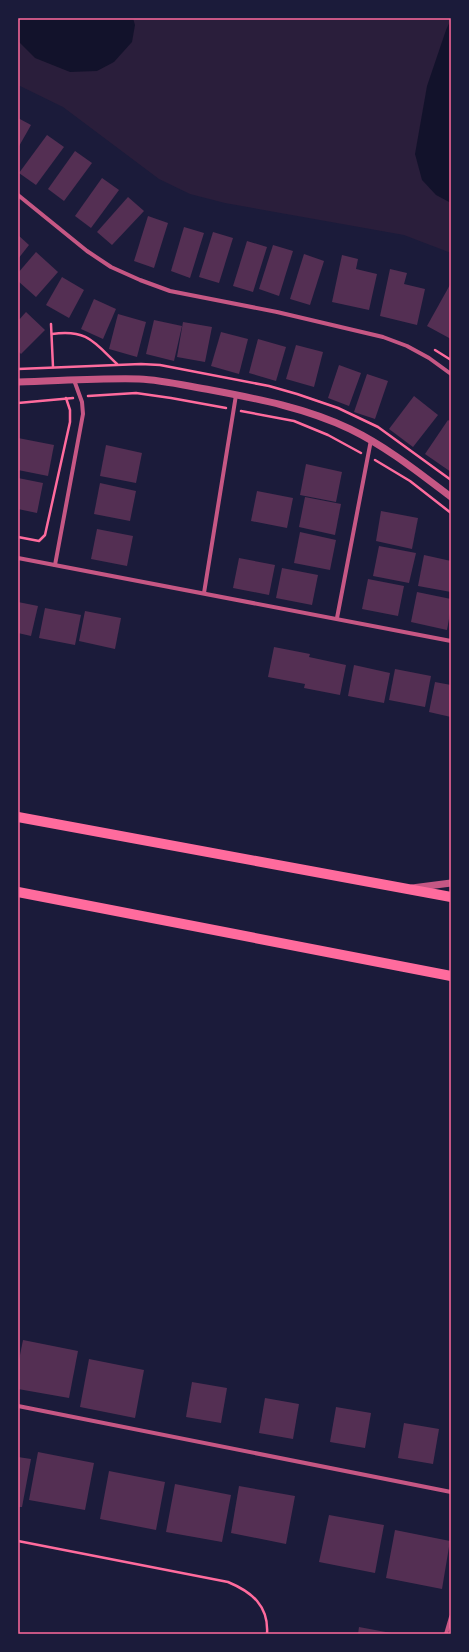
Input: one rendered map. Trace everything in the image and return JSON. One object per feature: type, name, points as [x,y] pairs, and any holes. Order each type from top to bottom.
[{"type":"main road","points":[[18,817],[451,897]]},
{"type":"main road","points":[[18,892],[451,976]]},
{"type":"street","points":[[18,195],[87,251],[111,267],[140,280],[170,291],[277,312],[383,337],[407,346],[430,358],[451,374]]},
{"type":"street","points":[[18,382],[141,379],[172,383],[284,405],[315,414],[371,440],[394,454],[451,496]]},
{"type":"street","points":[[55,565],[83,414],[83,408],[74,380]]},
{"type":"street","points":[[204,593],[232,409],[236,395]]},
{"type":"street","points":[[337,618],[371,440]]},
{"type":"street","points":[[18,558],[451,641]]},
{"type":"street","points":[[407,889],[451,883]]},
{"type":"street","points":[[18,1406],[451,1492]]},
{"type":"street","points":[[446,1634],[451,1617]]},
{"type":"path","points":[[51,324],[53,367]]},
{"type":"path","points":[[52,334],[67,332],[85,335],[117,364]]},
{"type":"path","points":[[430,347],[451,360]]},
{"type":"path","points":[[18,403],[136,393],[294,421],[328,435],[353,450],[368,456],[410,481],[451,513]]},
{"type":"path","points":[[18,537],[39,541],[45,535],[70,422],[70,410],[66,398]]},
{"type":"path","points":[[18,1541],[228,1582],[243,1588],[255,1597],[264,1610],[268,1626],[267,1634]]},
{"type":"shaded area","points":[[18,18],[451,18],[451,253],[404,235],[225,203],[190,194],[159,179],[63,107],[18,85]]},
{"type":"shaded area","points":[[18,18],[133,18],[135,25],[132,42],[114,62],[97,71],[70,72],[35,58],[18,41]]},
{"type":"shaded area","points":[[451,19],[451,203],[436,195],[422,180],[415,154],[427,86]]},
{"type":"building","points":[[18,118],[31,125],[18,148]]},
{"type":"building","points":[[47,135],[64,147],[36,185],[19,173]]},
{"type":"building","points":[[75,151],[92,163],[64,201],[48,189]]},
{"type":"building","points":[[102,178],[119,190],[91,228],[75,216]]},
{"type":"building","points":[[128,197],[144,211],[112,245],[97,232]]},
{"type":"building","points":[[148,216],[168,223],[154,268],[134,261]]},
{"type":"building","points":[[184,227],[204,233],[190,278],[171,271]]},
{"type":"building","points":[[213,232],[233,238],[219,283],[199,277]]},
{"type":"building","points":[[18,235],[29,245],[18,259]]},
{"type":"building","points":[[247,241],[267,247],[253,292],[233,286]]},
{"type":"building","points":[[273,245],[293,251],[279,296],[259,289]]},
{"type":"building","points":[[36,252],[58,272],[36,297],[18,281],[18,273]]},
{"type":"building","points":[[304,254],[324,261],[310,305],[290,299]]},
{"type":"building","points":[[342,255],[358,259],[356,269],[377,274],[369,310],[332,302]]},
{"type":"building","points":[[390,269],[407,273],[404,284],[425,289],[417,325],[380,316]]},
{"type":"building","points":[[62,277],[84,290],[69,318],[46,305]]},
{"type":"building","points":[[451,283],[451,339],[427,326]]},
{"type":"building","points":[[94,299],[116,309],[103,339],[81,329]]},
{"type":"building","points":[[26,312],[45,330],[21,354],[18,351],[18,321]]},
{"type":"building","points":[[118,314],[146,322],[137,357],[109,349]]},
{"type":"building","points":[[154,320],[182,326],[174,361],[146,354]]},
{"type":"building","points":[[183,322],[212,327],[205,362],[177,357]]},
{"type":"building","points":[[221,332],[248,339],[239,374],[211,366]]},
{"type":"building","points":[[258,339],[286,347],[276,381],[249,373]]},
{"type":"building","points":[[296,345],[323,352],[314,387],[286,379]]},
{"type":"building","points":[[339,365],[361,373],[349,406],[328,398]]},
{"type":"building","points":[[367,374],[388,381],[375,419],[354,412]]},
{"type":"building","points":[[414,396],[438,415],[413,447],[389,429]]},
{"type":"building","points":[[448,420],[451,422],[451,472],[425,454]]},
{"type":"building","points":[[18,438],[54,445],[48,476],[18,470]]},
{"type":"building","points":[[106,445],[142,453],[136,483],[100,476]]},
{"type":"building","points":[[306,464],[342,472],[336,502],[300,495]]},
{"type":"building","points":[[18,478],[43,483],[37,513],[18,509]]},
{"type":"building","points":[[100,483],[136,491],[130,521],[94,514]]},
{"type":"building","points":[[257,491],[293,498],[287,528],[251,521]]},
{"type":"building","points":[[305,497],[341,504],[335,535],[299,527]]},
{"type":"building","points":[[381,511],[418,518],[412,549],[376,541]]},
{"type":"building","points":[[97,529],[133,536],[127,566],[91,559]]},
{"type":"building","points":[[300,532],[336,540],[330,570],[294,563]]},
{"type":"building","points":[[379,546],[416,553],[409,583],[373,576]]},
{"type":"building","points":[[424,555],[451,561],[451,592],[418,586]]},
{"type":"building","points":[[239,558],[275,565],[269,595],[233,588]]},
{"type":"building","points":[[282,568],[318,575],[312,605],[276,598]]},
{"type":"building","points":[[368,579],[404,586],[398,616],[362,609]]},
{"type":"building","points":[[417,592],[451,599],[447,630],[411,622]]},
{"type":"building","points":[[18,602],[38,606],[31,636],[18,633]]},
{"type":"building","points":[[45,608],[81,615],[75,645],[39,638]]},
{"type":"building","points":[[85,611],[121,618],[115,649],[79,641]]},
{"type":"building","points":[[274,647],[310,654],[309,657],[346,665],[340,695],[304,688],[305,684],[268,677]]},
{"type":"building","points":[[354,665],[390,673],[384,703],[348,696]]},
{"type":"building","points":[[395,669],[431,676],[425,707],[389,700]]},
{"type":"building","points":[[435,682],[451,685],[451,717],[429,712]]},
{"type":"building","points":[[23,1340],[78,1351],[69,1398],[18,1389],[18,1365]]},
{"type":"building","points":[[89,1359],[144,1370],[135,1418],[80,1407]]},
{"type":"building","points":[[192,1382],[227,1388],[221,1423],[186,1417]]},
{"type":"building","points":[[265,1398],[299,1404],[293,1439],[259,1433]]},
{"type":"building","points":[[336,1407],[371,1413],[365,1448],[330,1442]]},
{"type":"building","points":[[404,1423],[439,1429],[433,1464],[398,1458]]},
{"type":"building","points":[[38,1452],[94,1463],[85,1510],[29,1500]]},
{"type":"building","points":[[18,1457],[31,1459],[22,1507],[18,1507]]},
{"type":"building","points":[[109,1471],[165,1482],[156,1530],[100,1519]]},
{"type":"building","points":[[175,1484],[231,1495],[222,1542],[166,1532]]},
{"type":"building","points":[[239,1486],[295,1496],[286,1544],[231,1533]]},
{"type":"building","points":[[329,1515],[384,1525],[375,1573],[319,1562]]},
{"type":"building","points":[[395,1530],[450,1541],[442,1589],[386,1578]]},
{"type":"building","points":[[359,1627],[391,1633],[391,1634],[358,1634]]}]
